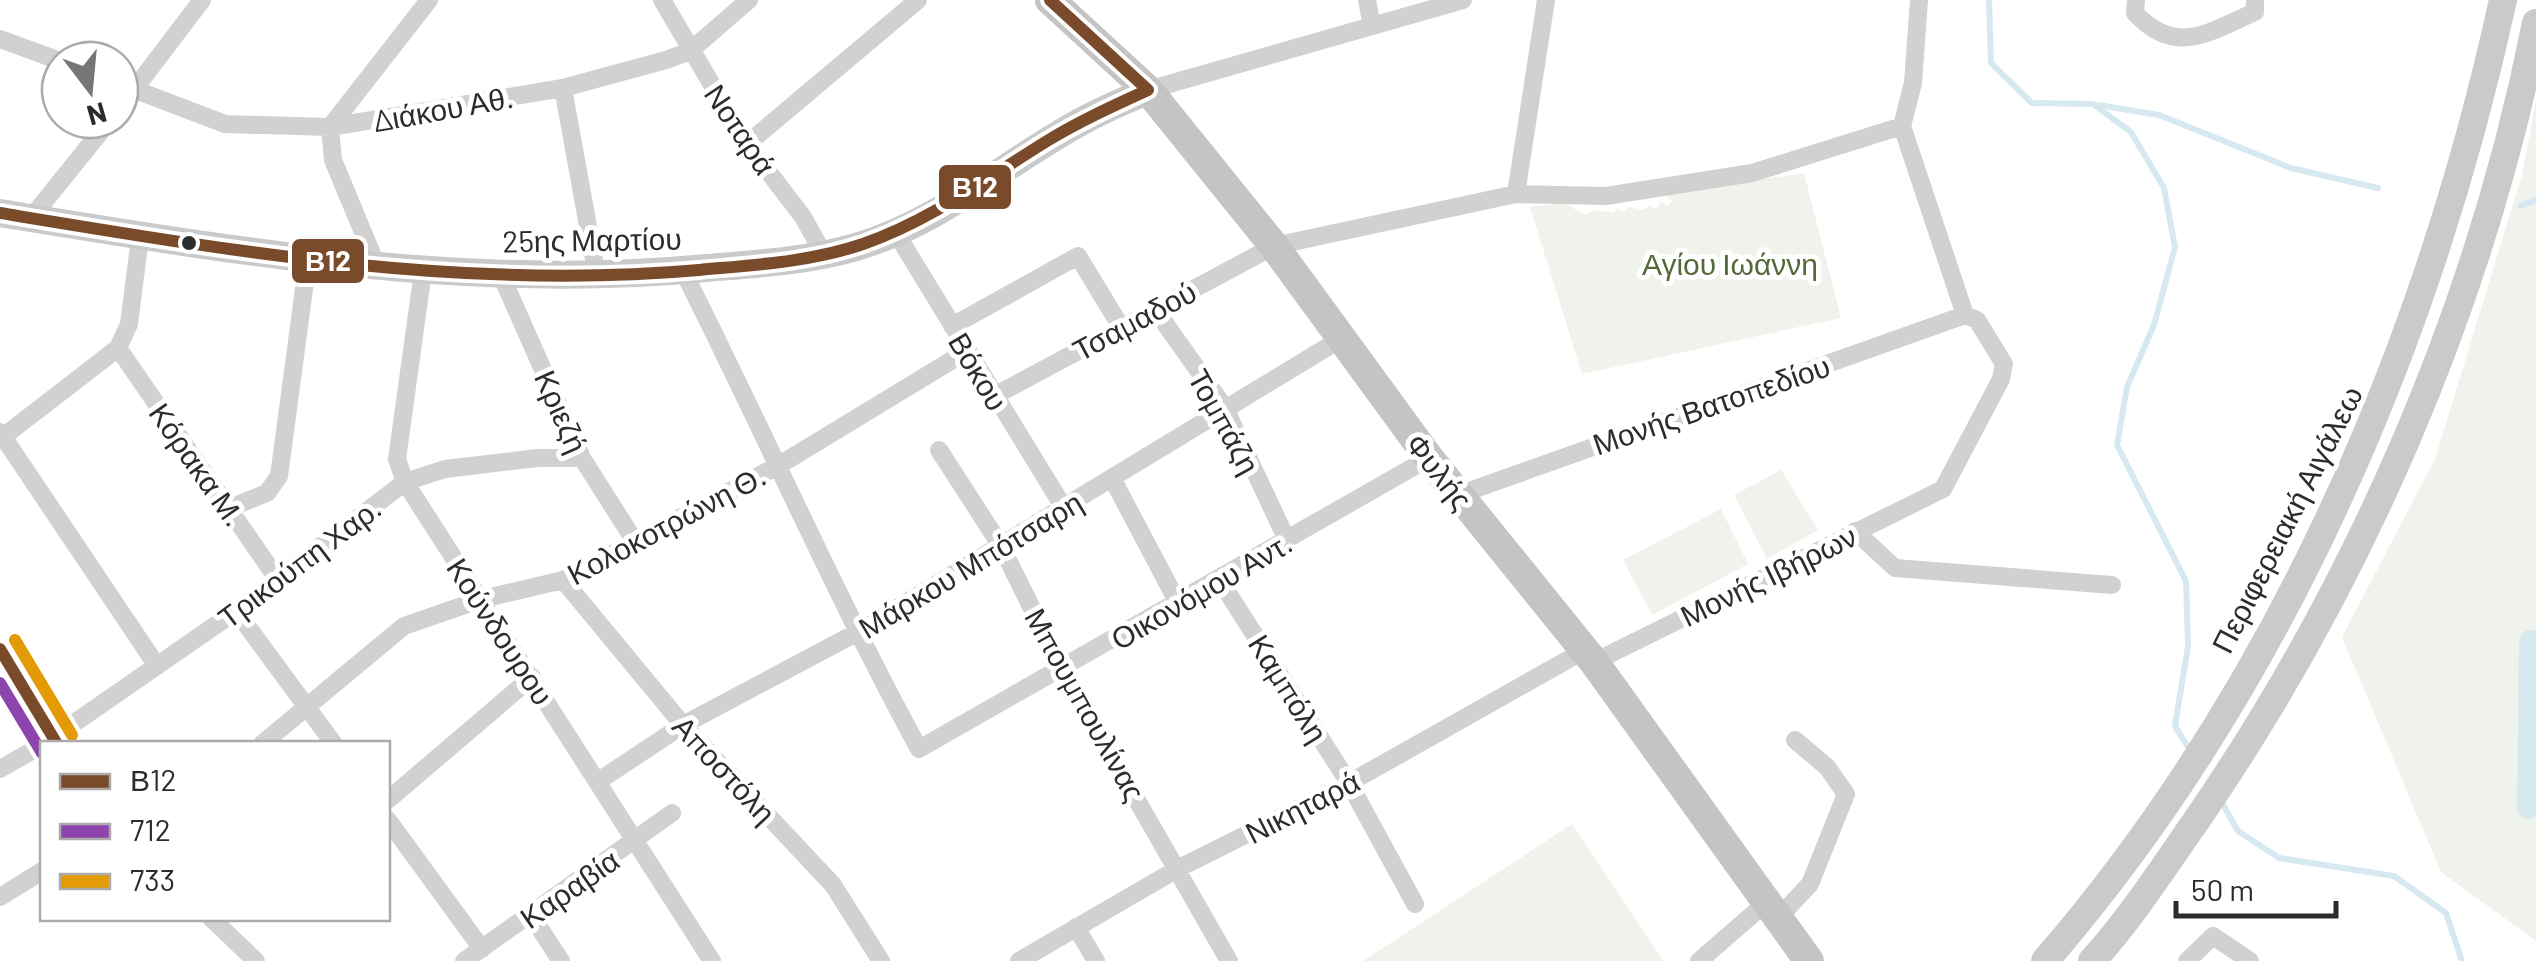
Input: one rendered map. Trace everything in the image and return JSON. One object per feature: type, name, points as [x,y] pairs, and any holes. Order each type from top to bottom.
[{"type":"main road","name":"Περιφερειακή Αιγάλεω","points":[[2045,961],[2188,768],[2290,593],[2354,465],[2422,296],[2459,182],[2503,0]]},
{"type":"main road","name":"Φυλής","points":[[1064,3],[1148,90],[1274,246],[1339,340],[1429,458],[1589,656],[1773,909],[1799,957]]},
{"type":"main road","points":[[2095,958],[2219,787],[2324,609],[2396,463],[2458,304],[2505,152],[2536,23]]},
{"type":"main road","name":"25ης Μαρτίου","points":[[0,214],[140,238],[423,271],[597,276],[683,270],[824,254],[896,233],[935,215],[1084,120],[1148,90]]},
{"type":"street","points":[[140,73],[202,0]]},
{"type":"street","name":"Νοταρά","points":[[662,0],[747,144],[804,218],[824,254]]},
{"type":"street","name":"Διάκου Αθ.","points":[[140,92],[226,124],[330,127],[563,88],[690,51],[749,0]]},
{"type":"street","points":[[747,144],[918,0]]},
{"type":"street","points":[[1367,0],[1372,26]]},
{"type":"street","points":[[1148,90],[1463,0]]},
{"type":"street","points":[[1516,194],[1546,0]]},
{"type":"street","points":[[1918,0],[1913,83],[1902,126],[1965,315]]},
{"type":"street","points":[[2136,0],[2136,13],[2154,34],[2194,39],[2255,12],[2254,0]]},
{"type":"street","points":[[378,266],[334,160],[330,127],[420,3]]},
{"type":"street","points":[[0,39],[40,54]]},
{"type":"street","points":[[563,88],[597,276]]},
{"type":"street","points":[[1274,246],[1516,194],[1606,196],[1752,173],[1902,126]]},
{"type":"street","points":[[31,218],[94,140]]},
{"type":"street","name":"Βόκου","points":[[896,233],[1064,508]]},
{"type":"street","points":[[140,238],[129,324],[118,348],[1,436],[157,666]]},
{"type":"street","name":"Τσαμαδού","points":[[994,396],[1274,246]]},
{"type":"street","points":[[952,326],[1078,256],[1121,326]]},
{"type":"street","points":[[230,508],[267,492],[280,476],[308,259]]},
{"type":"street","points":[[683,270],[780,464],[856,633]]},
{"type":"street","name":"Κούνδουρου","points":[[423,271],[397,458],[405,482],[712,961]]},
{"type":"street","name":"Κριεζή","points":[[501,275],[582,458],[634,540]]},
{"type":"street","name":"Τομπάζη","points":[[1154,308],[1225,408],[1287,540]]},
{"type":"street","name":"Μονής Ιβήρων","points":[[1589,656],[1943,490],[2001,379],[2004,364],[1977,320],[1965,315]]},
{"type":"street","name":"Μονής Βατοπεδίου","points":[[1458,495],[1965,315]]},
{"type":"street","name":"Μάρκου Μπότσαρη","points":[[597,782],[683,726],[856,633],[1339,340]]},
{"type":"street","name":"Κόρακα Μ.","points":[[118,348],[278,580]]},
{"type":"street","name":"Κολοκοτρώνη Θ.","points":[[266,741],[404,626],[482,599],[563,580],[780,464],[967,351]]},
{"type":"street","name":"Μπουμπουλίνας","points":[[939,450],[1001,546],[1063,671],[1229,961]]},
{"type":"street","name":"Τρικούπη Χαρ.","points":[[50,741],[278,580],[405,482],[445,469],[538,458],[582,458]]},
{"type":"street","name":"Οικονόμου Αντ.","points":[[856,633],[919,749],[1063,671],[1429,458]]},
{"type":"street","points":[[1112,478],[1178,603]]},
{"type":"street","points":[[1855,531],[1895,568],[2112,585]]},
{"type":"street","name":"Καμπόλη","points":[[1219,579],[1349,783],[1414,904]]},
{"type":"street","name":"Αποστόλη","points":[[563,580],[683,726],[834,884],[881,961]]},
{"type":"street","points":[[236,610],[332,741]]},
{"type":"street","points":[[0,649],[48,741]]},
{"type":"street","name":"Νικηταρά","points":[[1020,961],[1178,868],[1589,656]]},
{"type":"street","points":[[390,798],[532,677]]},
{"type":"street","points":[[1699,961],[1810,884],[1846,794],[1827,767],[1796,740]]},
{"type":"street","name":"Τρικούπη Χαρ.","points":[[0,769],[40,747]]},
{"type":"street","name":"Καραβία","points":[[464,961],[672,813]]},
{"type":"street","points":[[390,823],[482,949]]},
{"type":"street","points":[[0,897],[40,872]]},
{"type":"street","points":[[530,915],[562,961]]},
{"type":"street","points":[[221,922],[256,961]]},
{"type":"street","points":[[1076,927],[1096,961]]},
{"type":"street","points":[[2187,961],[2213,936],[2250,961]]},
{"type":"green space","points":[[2536,100],[2536,941],[2441,872],[2342,637],[2435,459],[2522,175]]},
{"type":"green space","name":"Αγίου Ιωάννη","points":[[1804,173],[1841,318],[1582,374],[1530,207],[1565,203],[1584,215],[1595,210],[1614,213],[1617,208],[1623,212],[1628,207],[1644,210],[1649,205],[1656,209],[1661,202],[1668,206],[1672,201],[1664,194]]},
{"type":"green space","points":[[1781,470],[1818,530],[1767,559],[1734,495]]},
{"type":"green space","points":[[1721,509],[1748,564],[1652,615],[1623,560]]},
{"type":"green space","points":[[1572,824],[1663,961],[1363,961]]},
{"type":"waterway","points":[[1989,0],[1991,63],[2032,103],[2093,104],[2131,132],[2164,188],[2175,247],[2154,325],[2127,387],[2117,445],[2186,581],[2188,646],[2175,726],[2191,752]]},
{"type":"waterway","points":[[2098,105],[2159,115],[2291,168],[2378,188]]},
{"type":"waterway","points":[[2520,206],[2536,200]]},
{"type":"waterway","points":[[2528,808],[2530,641]]},
{"type":"waterway","points":[[2221,801],[2238,831],[2279,858],[2394,876],[2446,913],[2462,961]]},
{"type":"transit line","name":"Β12","points":[[0,213],[260,253],[435,271],[611,275],[699,270],[823,255],[863,244],[912,223],[1059,134],[1148,90],[1050,0]]},
{"type":"transit line","name":"733","points":[[15,640],[72,735]]},
{"type":"transit line","name":"Β12","points":[[0,649],[55,741]]},
{"type":"transit line","name":"712","points":[[0,683],[40,750]]}]
